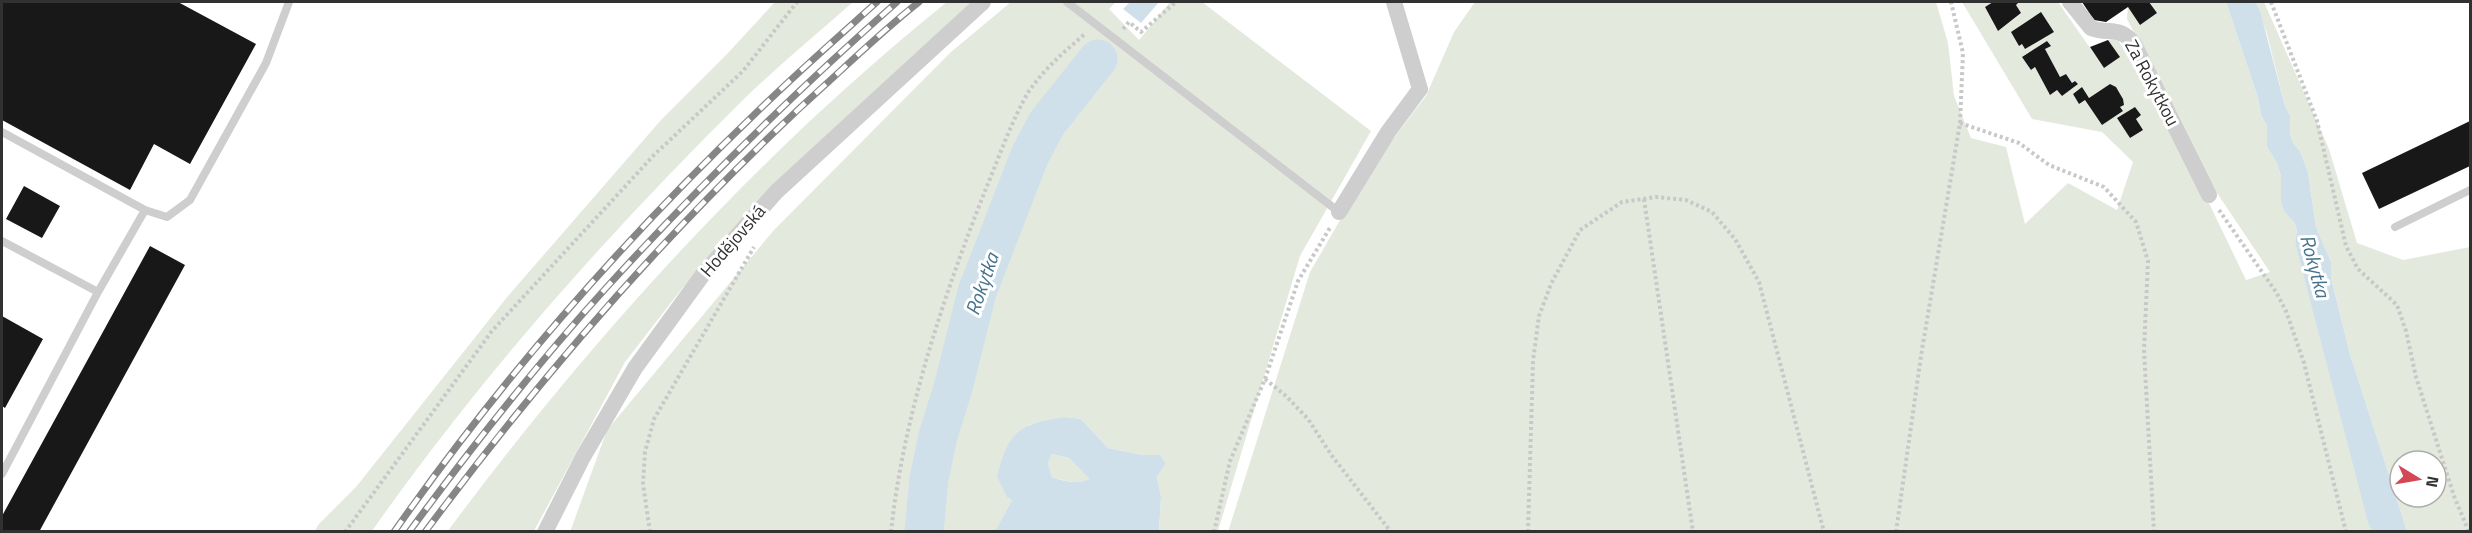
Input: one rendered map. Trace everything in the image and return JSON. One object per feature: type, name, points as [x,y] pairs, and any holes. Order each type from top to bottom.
[{"type":"street","name":"Hodějovská","points":[[545,531],[583,458],[635,368],[704,273],[777,191],[983,2]]},
{"type":"street","points":[[1339,212],[1388,132],[1420,89],[1394,2]]},
{"type":"street","name":"Za Rokytkou","points":[[2070,2],[2091,28],[2120,32],[2127,35],[2134,44],[2209,195]]},
{"type":"lane","points":[[2,132],[145,210],[167,217],[190,200],[266,63],[288,2]]},
{"type":"lane","points":[[1067,2],[1339,212]]},
{"type":"lane","points":[[2395,226],[2470,189]]},
{"type":"lane","points":[[2,474],[145,210]]},
{"type":"lane","points":[[2,241],[99,292]]},
{"type":"path","points":[[345,531],[492,331],[654,155],[743,71],[797,2]]},
{"type":"path","points":[[1129,22],[1141,32],[1176,2]]},
{"type":"path","points":[[1896,531],[1921,356],[1960,123],[1963,53],[1951,2]]},
{"type":"path","points":[[2271,2],[2317,122],[2346,246],[2358,269],[2397,305],[2406,331],[2416,377],[2454,496],[2469,531]]},
{"type":"path","points":[[891,531],[896,480],[930,354],[959,257],[1003,148],[1029,92],[1057,57],[1097,25]]},
{"type":"path","points":[[1960,123],[2019,143],[2049,165],[2104,187],[2136,222],[2148,261],[2144,350],[2154,531]]},
{"type":"path","points":[[2209,195],[2276,292],[2286,311],[2304,363],[2346,531]]},
{"type":"path","points":[[1528,531],[1533,361],[1539,316],[1551,284],[1580,230],[1622,201],[1656,198],[1686,200],[1712,213],[1735,239],[1759,282],[1824,531]]},
{"type":"path","points":[[1644,199],[1693,531]]},
{"type":"path","points":[[1214,531],[1230,461],[1264,379],[1298,281],[1339,212]]},
{"type":"path","points":[[650,531],[643,484],[645,452],[654,419],[758,238]]},
{"type":"path","points":[[1264,379],[1286,396],[1308,419],[1332,456],[1391,531]]},
{"type":"shaded area","points":[[775,2],[853,2],[745,98],[596,253],[502,361],[414,473],[372,531],[315,531],[318,525],[356,487],[508,296],[661,120]]},
{"type":"shaded area","points":[[947,2],[972,2],[775,182],[680,291],[625,362],[534,531],[447,532],[560,388],[680,251],[810,122],[877,60]]},
{"type":"shaded area","points":[[1011,2],[1116,2],[1109,9],[1139,40],[1170,2],[1202,2],[1371,131],[1300,256],[1218,531],[1159,531],[1161,497],[1157,477],[1166,463],[1160,455],[1143,455],[1108,448],[1081,419],[1065,417],[1029,425],[1012,500],[995,531],[570,532],[607,430],[774,230],[951,52]]},
{"type":"shaded area","points":[[1475,2],[1936,2],[1948,43],[1954,96],[1971,138],[2006,147],[2025,224],[2068,183],[2117,210],[2133,162],[2102,132],[2032,119],[1962,2],[1993,2],[1985,7],[1998,31],[2021,14],[2016,5],[2019,2],[2058,2],[2104,68],[2120,57],[2108,40],[2117,38],[2195,174],[2246,280],[2270,272],[2215,190],[2127,19],[2128,7],[2140,25],[2157,13],[2149,2],[2226,2],[2258,98],[2261,115],[2267,126],[2267,147],[2277,163],[2281,176],[2281,202],[2297,230],[2295,243],[2372,531],[1228,532],[1310,272],[1369,170],[1426,96],[1454,32]],"holes":[[[2041,13],[2054,32],[2025,49],[2022,44]],[[2047,41],[2050,46],[2045,49],[2060,77],[2066,74],[2072,83],[2075,81],[2077,84],[2062,96],[2056,89],[2050,95],[2035,67],[2031,70],[2022,57]],[[2110,84],[2121,95],[2124,105],[2120,107],[2123,111],[2102,125],[2085,100],[2079,104],[2073,94],[2082,87],[2089,98]],[[2135,107],[2141,115],[2136,119],[2143,130],[2130,138],[2118,119]]]},
{"type":"shaded area","points":[[2255,2],[2264,2],[2329,149],[2357,243],[2403,260],[2470,247],[2470,531],[2407,531],[2400,509],[2448,509],[2448,449],[2388,449],[2388,472],[2350,354],[2331,278],[2331,262],[2316,227],[2308,172],[2300,151],[2293,143],[2290,134],[2290,115],[2285,106],[2267,34]]},
{"type":"shaded area","points":[[1052,454],[1069,458],[1091,479],[1071,482],[1052,477],[1048,463]]},
{"type":"water","points":[[1130,2],[1159,2],[1141,23],[1123,9]]},
{"type":"water","points":[[2226,2],[2255,2],[2260,11],[2285,106],[2290,115],[2290,134],[2308,172],[2316,227],[2331,262],[2331,278],[2350,354],[2388,472],[2388,509],[2400,509],[2407,531],[2372,531],[2368,522],[2295,243],[2297,230],[2294,222],[2284,211],[2281,202],[2281,176],[2277,163],[2267,147],[2267,126],[2261,115],[2258,98]]},
{"type":"water","points":[[1065,417],[1081,419],[1108,448],[1143,455],[1160,455],[1166,463],[1157,477],[1161,497],[1159,531],[995,531],[1012,500],[1007,497],[997,477],[1006,449],[1018,432],[1049,420]],"holes":[[[1052,454],[1069,458],[1090,479],[1071,482],[1052,477],[1048,463]]]},
{"type":"building","points":[[2,2],[178,2],[256,44],[190,164],[154,144],[130,190],[2,120]]},
{"type":"building","points":[[1993,2],[2019,2],[2016,5],[2021,13],[1998,31],[1985,7]]},
{"type":"building","points":[[2082,2],[2149,2],[2157,13],[2140,25],[2128,7],[2106,22],[2094,20]]},
{"type":"building","points":[[2041,12],[2054,32],[2025,49],[2022,44],[2019,46],[2011,32]]},
{"type":"building","points":[[2108,40],[2120,57],[2104,68],[2090,47]]},
{"type":"building","points":[[2047,41],[2051,46],[2045,49],[2060,77],[2066,74],[2072,83],[2075,81],[2078,84],[2062,96],[2057,90],[2050,95],[2035,67],[2031,70],[2022,57]]},
{"type":"building","points":[[2110,84],[2116,87],[2123,99],[2124,105],[2120,107],[2123,111],[2102,125],[2085,100],[2079,104],[2073,94],[2082,87],[2089,98]]},
{"type":"building","points":[[2135,107],[2141,115],[2136,119],[2143,130],[2130,138],[2117,118]]},
{"type":"building","points":[[2470,121],[2470,166],[2379,209],[2362,173]]},
{"type":"building","points":[[24,186],[60,206],[42,238],[6,219]]},
{"type":"building","points":[[150,246],[185,265],[39,532],[2,532],[2,516]]},
{"type":"building","points":[[2,316],[43,339],[5,408],[2,406]]},
{"type":"waterway","name":"Rokytka","points":[[924,532],[929,479],[938,436],[953,388],[977,292],[1030,155],[1047,123],[1098,59]]},
{"type":"railway","points":[[394,532],[477,419],[567,311],[614,259],[661,208],[760,109],[877,2]]},
{"type":"railway","points":[[409,532],[505,407],[606,288],[748,141],[821,70],[897,2]]},
{"type":"railway","points":[[425,532],[569,351],[672,236],[780,126],[919,2]]}]
